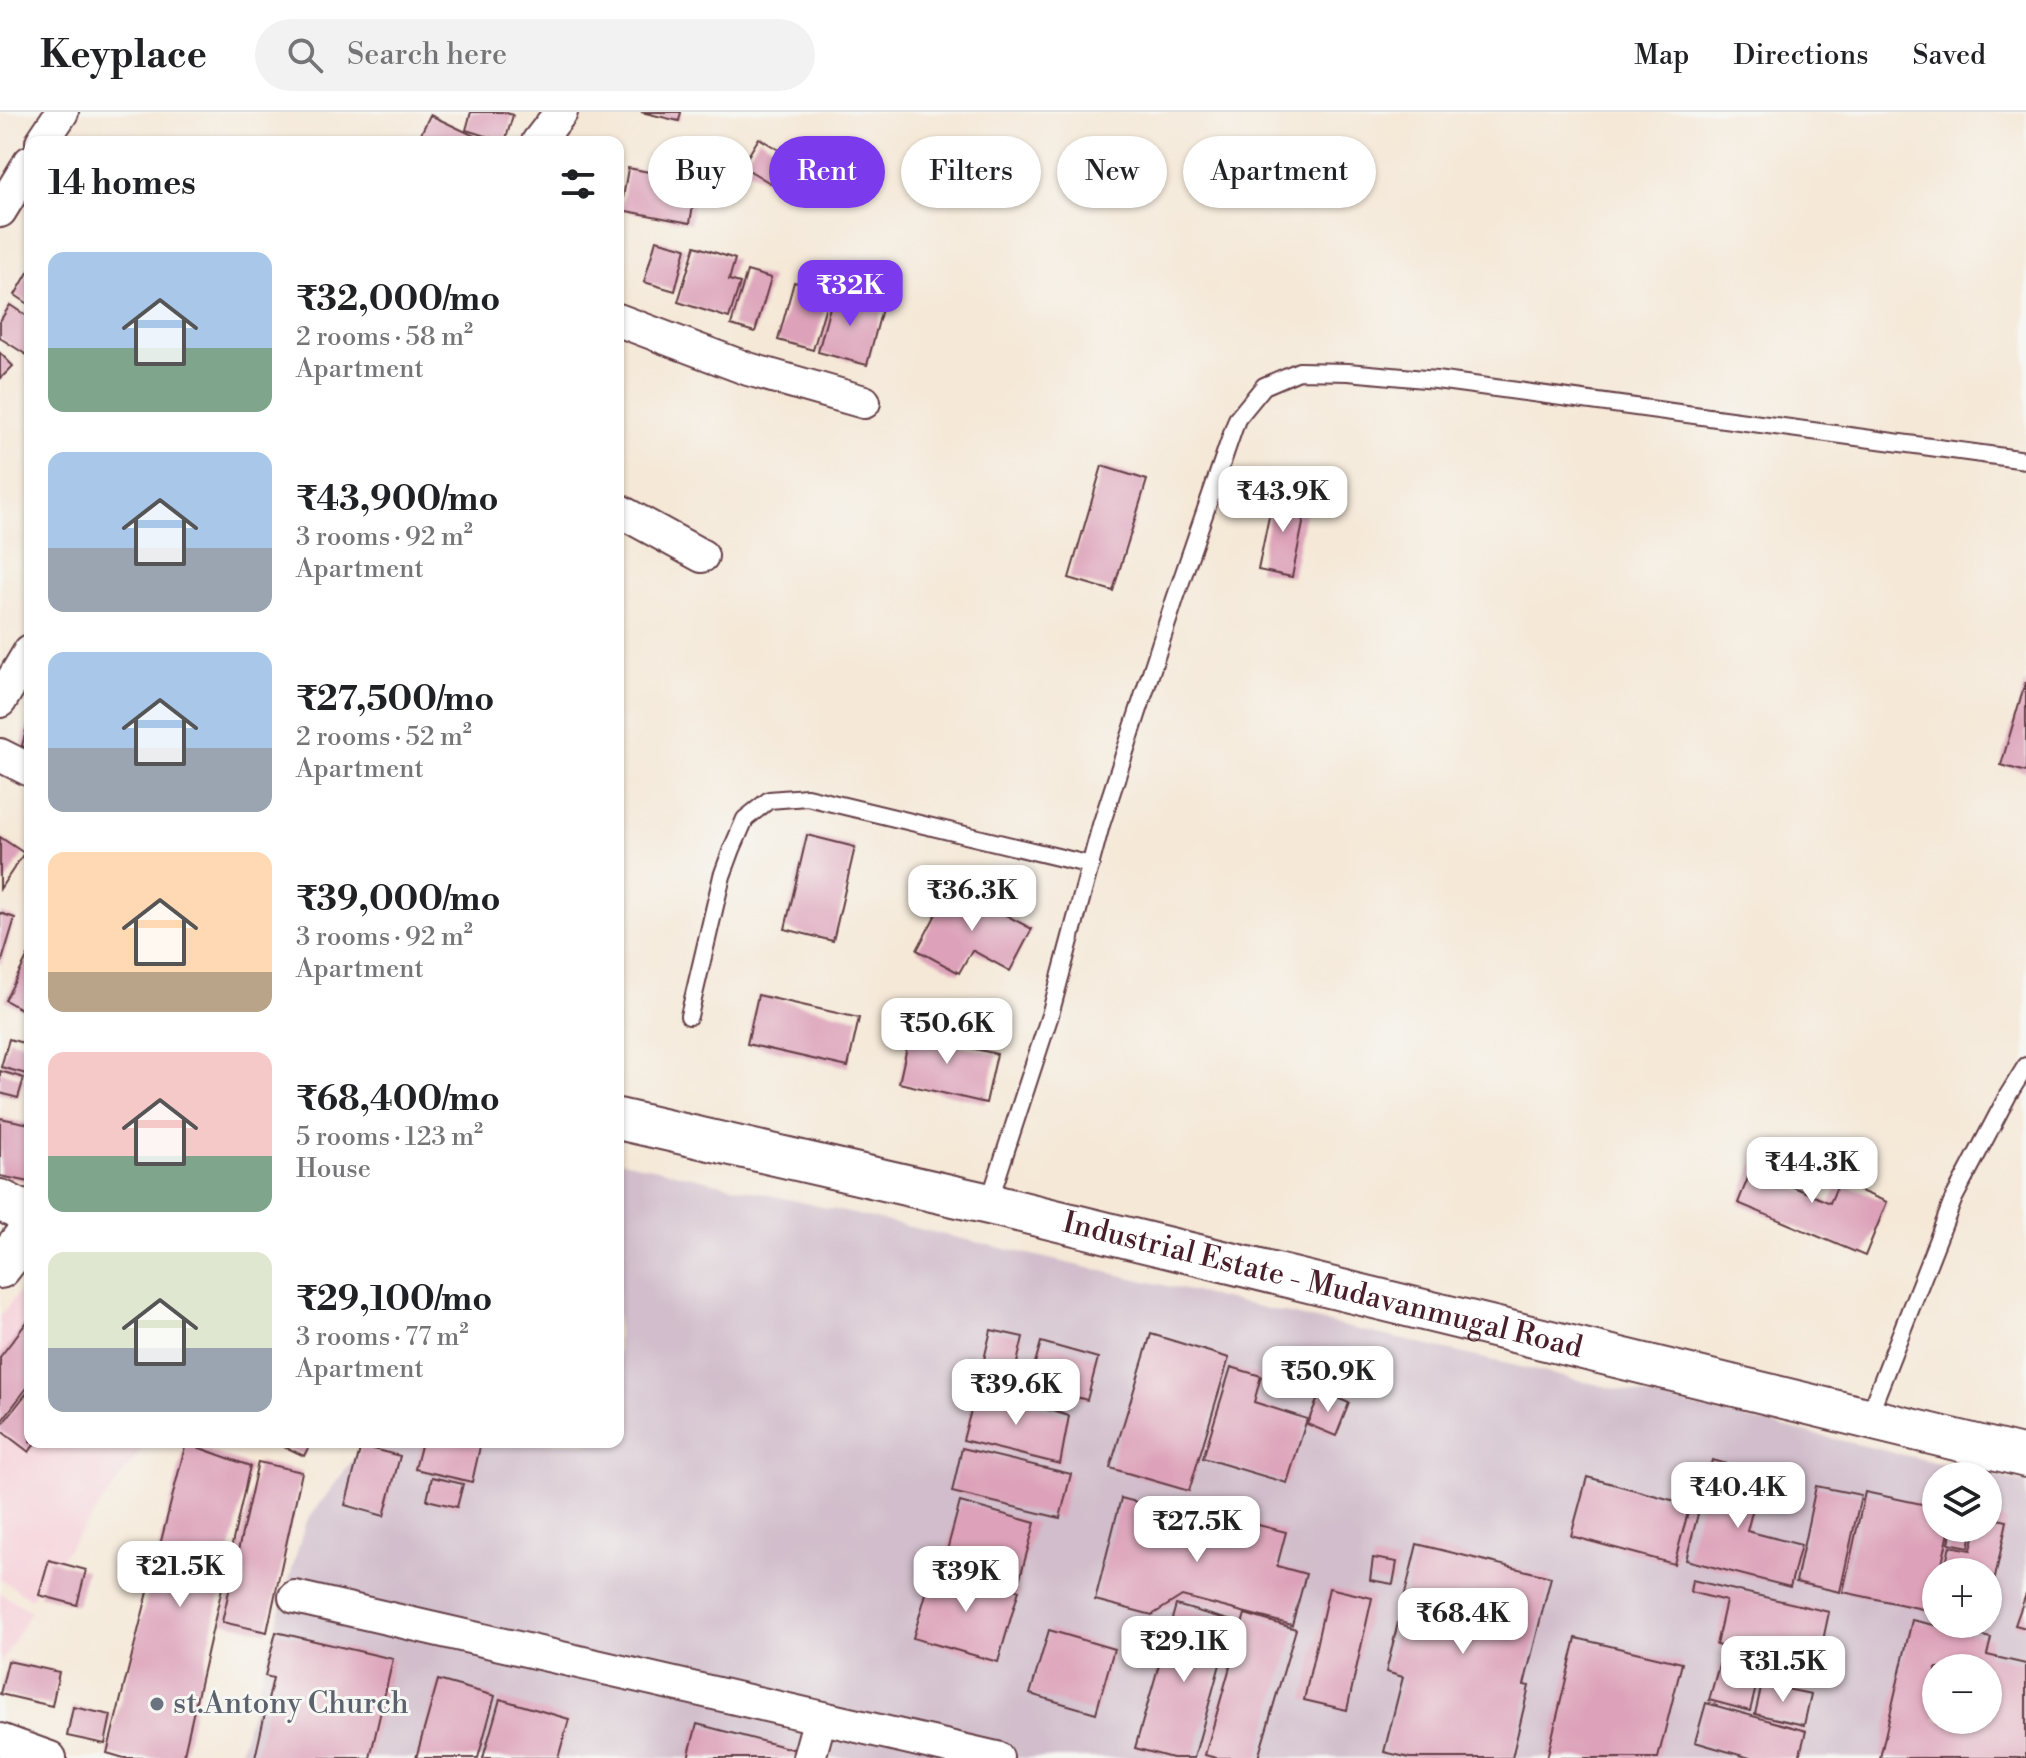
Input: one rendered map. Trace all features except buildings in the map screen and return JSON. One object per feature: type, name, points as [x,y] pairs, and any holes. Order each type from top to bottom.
[{"type":"street","points":[[46,136],[62,112]]},
{"type":"street","points":[[543,136],[561,112]]},
{"type":"street","points":[[13,209],[24,179]]},
{"type":"street","points":[[624,322],[748,369],[864,402]]},
{"type":"street","points":[[624,513],[702,556]]},
{"type":"street","points":[[0,701],[24,661]]},
{"type":"street","points":[[0,755],[24,767]]},
{"type":"street","name":"Industrial Estate - Mudavanmugal Road","points":[[624,1120],[989,1204],[2026,1457]]},
{"type":"street","points":[[0,1200],[24,1212]]},
{"type":"street","points":[[0,1268],[24,1238]]},
{"type":"street","points":[[295,1597],[997,1758]]},
{"type":"street","points":[[809,1758],[820,1718]]},
{"type":"street","points":[[0,1740],[50,1758]]},
{"type":"lane","points":[[989,1204],[1050,1015],[1101,825],[1175,599],[1237,419],[1264,386],[1299,371],[1436,380],[2026,460]]},
{"type":"lane","points":[[689,1016],[722,876],[732,849],[745,819],[769,800],[807,797],[1091,865]]},
{"type":"lane","points":[[1867,1418],[1954,1198],[2026,1066]]},
{"type":"shaded area","points":[[624,1161],[1934,1462],[1922,1462],[1922,1542],[2002,1542],[2002,1477],[2026,1483],[2026,1758],[238,1758],[305,1524],[362,1448],[624,1448]]},
{"type":"shaded area","points":[[24,1285],[24,1448],[143,1448],[31,1599],[0,1579],[0,1317]]},
{"type":"shaded area","points":[[0,1593],[31,1611],[0,1665]]},
{"type":"place","name":"st.Antony Church","points":[[157,1704]]}]
